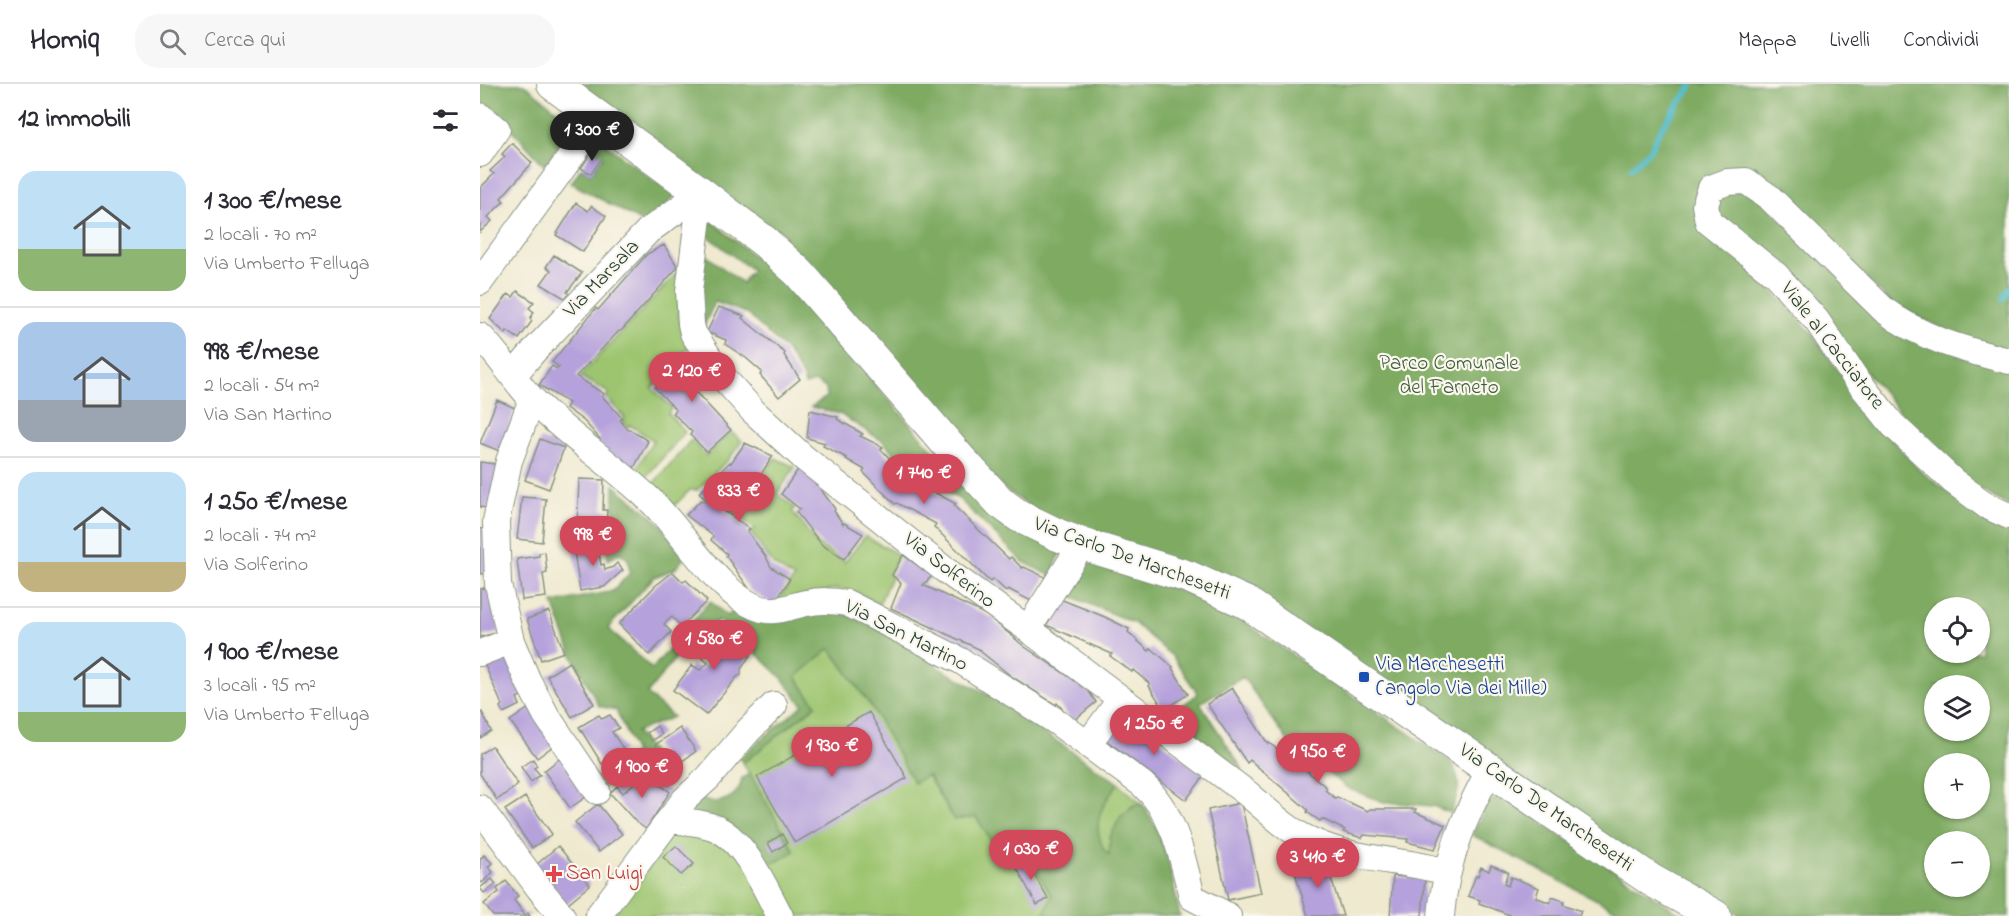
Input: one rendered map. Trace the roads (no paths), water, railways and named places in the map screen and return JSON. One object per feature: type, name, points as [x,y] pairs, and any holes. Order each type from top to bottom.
[{"type":"main road","name":"Via Carlo De Marchesetti","points":[[553,84],[765,242],[799,273],[962,462],[1001,502],[1019,516],[1037,526],[1082,544],[1189,577],[1247,603],[1651,880],[1715,916]]},
{"type":"street","points":[[480,282],[599,118]]},
{"type":"street","points":[[480,154],[489,123]]},
{"type":"street","name":"Viale al Cacciatore","points":[[2009,361],[1959,349],[1902,323],[1884,310],[1769,197],[1746,181],[1726,182],[1711,188],[1705,205],[1708,221],[1776,275],[1817,321],[1854,376],[1893,425],[1953,481],[1987,506],[2009,516]]},
{"type":"street","name":"Via Marsala","points":[[513,376],[648,231],[701,193]]},
{"type":"street","name":"Via Solferino","points":[[701,193],[689,291],[689,313],[693,333],[720,374],[753,411],[804,458],[969,588],[1028,629],[1274,816],[1312,842],[1370,858],[1426,866],[1447,872]]},
{"type":"street","name":"Via San Martino","points":[[480,336],[496,352],[532,399],[578,441],[650,499],[714,575],[746,601],[760,609],[772,611],[828,600],[847,603],[961,661],[1054,720],[1142,784],[1154,794],[1163,807],[1180,850],[1193,907],[1228,916]]},
{"type":"street","points":[[532,399],[488,521],[498,584],[511,641],[546,715],[597,791]]},
{"type":"street","points":[[1028,629],[1082,544]]},
{"type":"street","points":[[480,653],[511,641]]},
{"type":"street","points":[[1088,744],[1120,700]]},
{"type":"street","points":[[598,916],[685,799],[708,778],[748,731],[774,705]]},
{"type":"street","points":[[1441,916],[1447,872],[1455,843],[1472,802],[1490,770]]},
{"type":"street","points":[[480,808],[562,916]]},
{"type":"street","points":[[669,820],[704,825],[722,831],[738,845],[780,916]]},
{"type":"waterway","points":[[1631,168],[1650,150],[1660,130],[1693,84]]},
{"type":"waterway","points":[[2003,299],[2009,288]]},
{"type":"place","name":"Via Marchesetti (angolo Via dei Mille)","points":[[1364,677]]},
{"type":"place","name":"San Luigi","points":[[554,874]]},
{"type":"park label","name":"Parco Comunale del Farneto","points":[[1449,376]]}]
